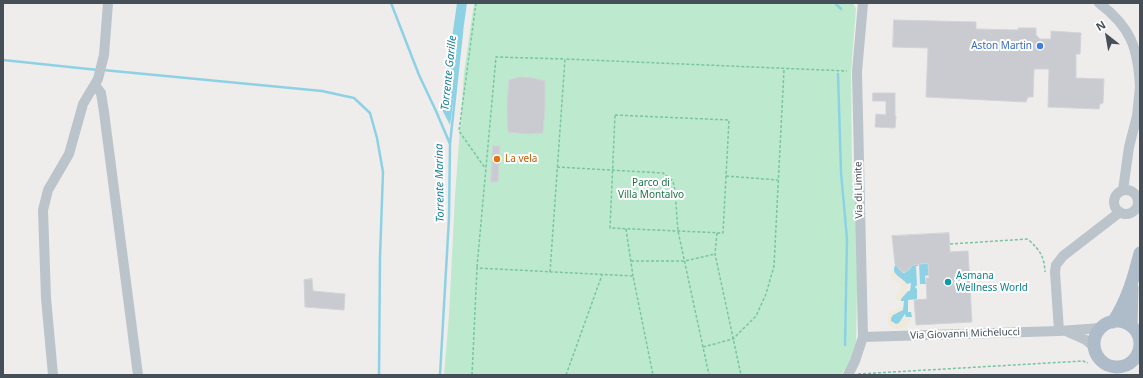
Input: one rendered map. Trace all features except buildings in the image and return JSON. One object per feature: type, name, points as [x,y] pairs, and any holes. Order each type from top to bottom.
[{"type":"main road","points":[[1113,322],[1132,281],[1140,253]]},
{"type":"main road","points":[[1131,326],[1132,281]]},
{"type":"main road","points":[[1098,354],[1116,371],[1132,361],[1138,353],[1139,338],[1131,326],[1121,322],[1113,322],[1101,328],[1095,337],[1098,354],[1102,375]]},
{"type":"street","points":[[53,375],[46,298],[43,210],[48,190],[69,154],[83,104],[97,82],[104,55],[108,3]]},
{"type":"street","name":"Via di Limite","points":[[851,375],[863,337],[857,72],[863,3]]},
{"type":"street","points":[[1099,3],[1122,25],[1132,40],[1136,53],[1140,87],[1137,116],[1126,162],[1124,190]]},
{"type":"street","points":[[97,82],[101,93],[104,112],[138,375]]},
{"type":"street","points":[[1124,190],[1128,190],[1135,194],[1137,197],[1137,205],[1132,212],[1120,212],[1115,207],[1114,200],[1117,194],[1124,190]]},
{"type":"street","points":[[1063,331],[1055,276],[1056,265],[1063,256],[1120,212]]},
{"type":"street","name":"Via Giovanni Michelucci","points":[[863,337],[1063,331],[1101,328]]},
{"type":"street","name":"Via Giovanni Michelucci","points":[[1063,331],[1080,337],[1098,354]]},
{"type":"path","points":[[476,3],[459,131],[486,169]]},
{"type":"path","points":[[472,375],[477,268],[496,57],[845,71]]},
{"type":"path","points":[[550,272],[565,59]]},
{"type":"path","points":[[703,347],[733,339],[756,316],[766,294],[774,266],[784,68]]},
{"type":"path","points":[[615,115],[729,120],[726,176],[723,233],[610,228],[615,115]]},
{"type":"path","points":[[557,167],[663,173],[672,181],[675,191],[678,231],[709,375]]},
{"type":"path","points":[[726,176],[778,180]]},
{"type":"path","points":[[626,228],[633,276],[653,375]]},
{"type":"path","points":[[717,233],[715,254],[741,375]]},
{"type":"path","points":[[950,244],[1028,239],[1040,251],[1044,260],[1045,275]]},
{"type":"path","points":[[631,261],[685,261],[715,254]]},
{"type":"path","points":[[477,268],[633,276]]},
{"type":"path","points":[[566,375],[602,275]]},
{"type":"path","points":[[851,375],[1083,360],[1088,363]]},
{"type":"green space","name":"Parco di Villa Montalvo","points":[[474,3],[853,3],[856,9],[851,72],[852,177],[858,231],[856,348],[848,365],[841,375],[444,375],[464,73]]},
{"type":"sand","points":[[894,271],[908,285],[908,289],[901,301],[895,299],[895,296],[901,290],[901,285],[893,280],[890,274]]},
{"type":"sand","points":[[904,307],[903,310],[891,318],[891,321],[894,324],[898,324],[906,316],[906,318],[912,317],[907,327],[901,329],[893,328],[887,322],[887,312],[889,310],[890,312]]},
{"type":"water","points":[[457,3],[467,3],[450,125],[439,104],[443,101]]},
{"type":"water","points":[[928,263],[929,275],[925,276],[926,284],[920,284],[919,264]]},
{"type":"water","points":[[896,264],[904,273],[913,265],[918,264],[918,266],[916,266],[917,285],[915,287],[917,289],[917,299],[908,300],[908,312],[911,312],[912,317],[906,317],[905,314],[899,323],[896,324],[891,321],[891,318],[893,315],[903,310],[904,301],[901,301],[901,299],[908,291],[910,291],[911,283],[907,284],[895,273],[894,267]]},
{"type":"waterway","name":"Torrente Marina","points":[[391,3],[419,75],[450,144],[449,218],[440,375]]},
{"type":"waterway","points":[[835,3],[841,9]]},
{"type":"waterway","name":"Torrente Garille","points":[[450,144],[462,31]]},
{"type":"waterway","points":[[3,60],[98,70]]},
{"type":"waterway","points":[[103,70],[322,91],[354,98],[370,113],[377,138],[383,172],[380,257],[379,375]]},
{"type":"waterway","points":[[838,74],[841,172],[847,239],[845,345]]},
{"type":"place","name":"Aston Martin","points":[[1040,46]]},
{"type":"place","name":"La vela","points":[[497,159]]},
{"type":"place","name":"Asmana Wellness World","points":[[948,282]]}]
